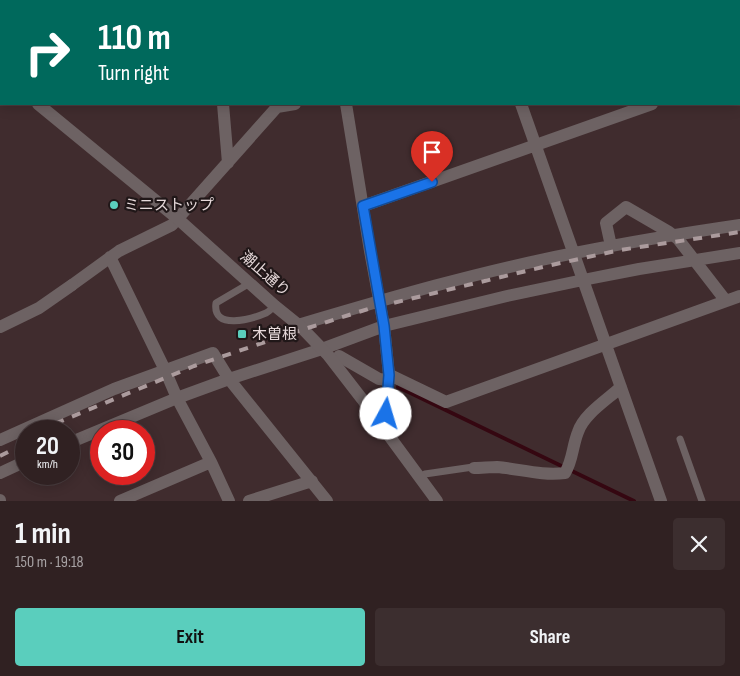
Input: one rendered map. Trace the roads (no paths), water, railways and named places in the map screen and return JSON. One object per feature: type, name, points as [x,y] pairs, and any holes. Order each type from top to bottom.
[{"type":"street","name":"潮止通り","points":[[39,105],[178,219],[298,325],[322,349],[437,501]]},
{"type":"street","points":[[223,105],[228,163]]},
{"type":"street","points":[[0,326],[39,308],[119,251],[172,225],[277,107],[289,105]]},
{"type":"street","points":[[346,105],[384,326],[389,378],[386,414],[378,421]]},
{"type":"street","points":[[521,105],[661,501]]},
{"type":"street","points":[[363,206],[649,105]]},
{"type":"street","points":[[611,246],[606,223],[626,207],[678,239],[726,301]]},
{"type":"street","points":[[298,325],[464,278],[574,253],[740,225]]},
{"type":"street","points":[[80,438],[176,398],[384,326],[507,296],[583,280],[740,253]]},
{"type":"street","points":[[110,257],[165,370],[176,398],[211,462],[229,501]]},
{"type":"street","points":[[339,356],[379,379],[392,376],[446,402],[740,296]]},
{"type":"street","points":[[0,440],[114,389],[213,352],[229,379],[327,501]]},
{"type":"street","points":[[474,468],[496,467],[548,474],[565,473],[570,465],[578,432],[586,418],[621,387]]},
{"type":"street","points":[[120,501],[211,462]]},
{"type":"street","points":[[0,473],[15,466]]},
{"type":"street","points":[[249,501],[312,481]]},
{"type":"lane","points":[[250,282],[216,303],[215,309],[218,315],[232,322],[268,312],[276,306]]},
{"type":"lane","points":[[680,439],[702,501]]},
{"type":"lane","points":[[420,478],[425,474],[474,468]]},
{"type":"waterway","points":[[398,387],[634,501]]},
{"type":"railway","points":[[64,420],[194,366],[368,309],[620,250],[740,232]]},
{"type":"railway","points":[[0,456],[15,448]]},
{"type":"place","name":"ミニストップ","points":[[114,205]]},
{"type":"place","name":"木曽根","points":[[242,334]]}]
